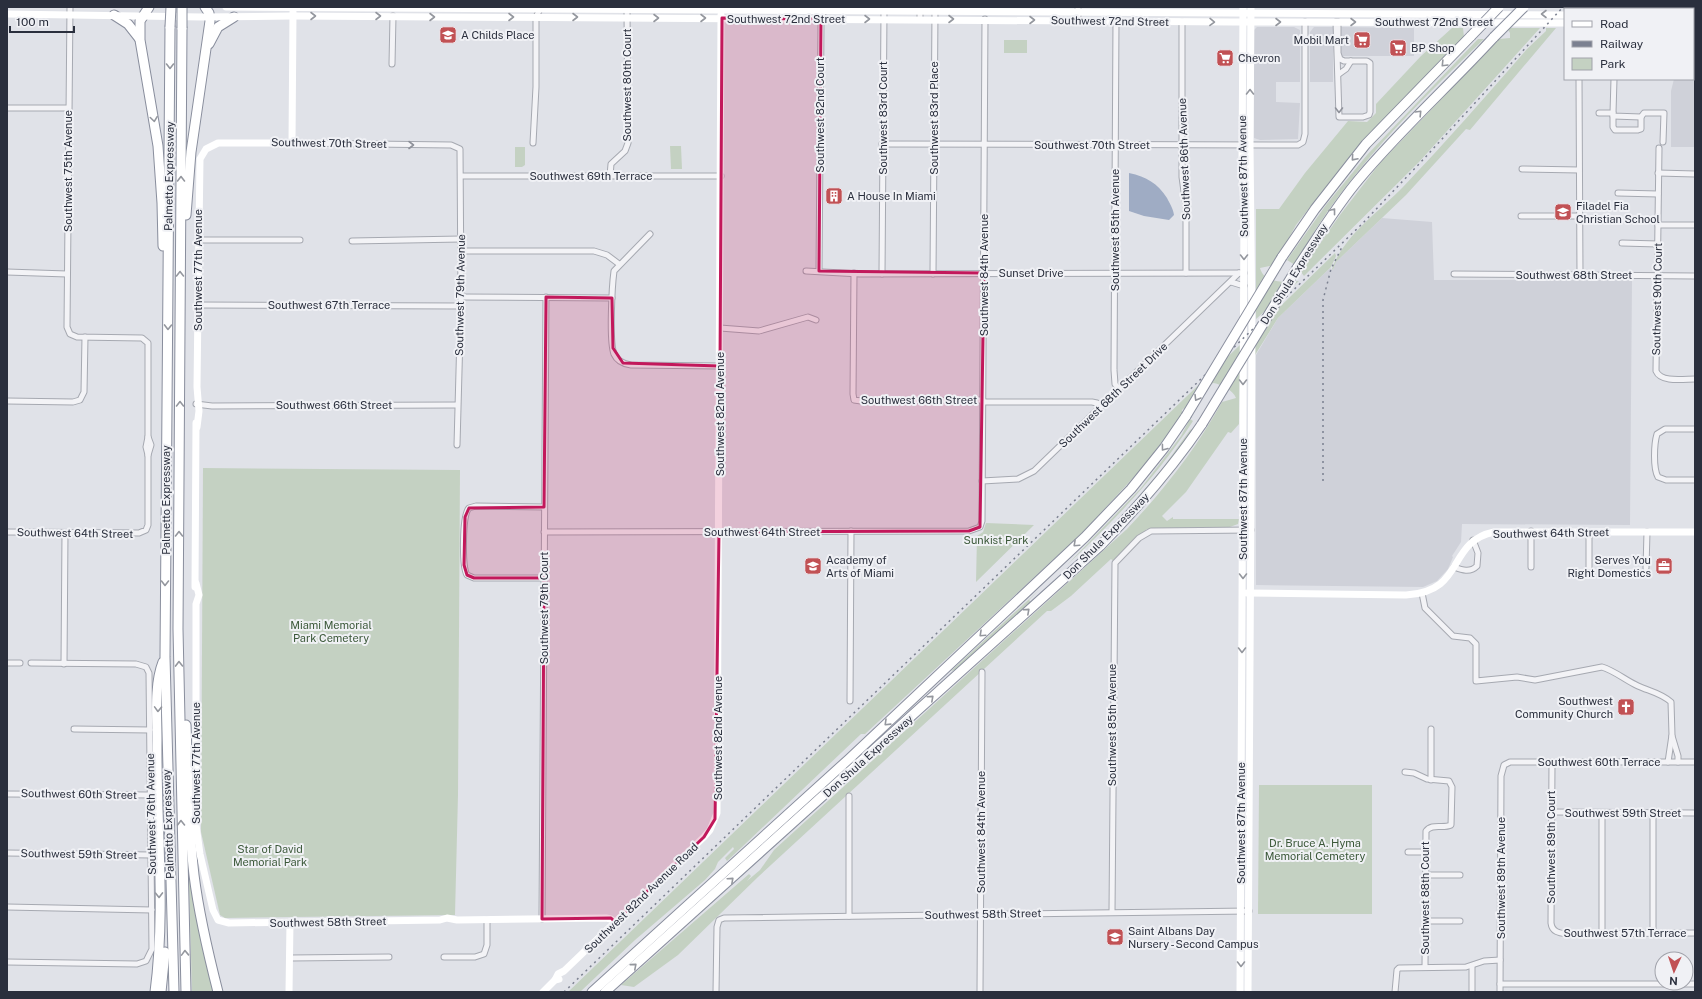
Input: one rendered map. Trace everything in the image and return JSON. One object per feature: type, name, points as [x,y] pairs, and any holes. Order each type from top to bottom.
[{"type":"highway","name":"Palmetto Expressway","points":[[171,7],[165,657],[174,992]]},
{"type":"highway","name":"Palmetto Expressway","points":[[182,7],[179,703],[186,992]]},
{"type":"highway","name":"Don Shula Expressway","points":[[592,992],[849,760],[1085,537],[1131,489],[1164,448],[1186,416],[1282,257],[1314,209],[1350,164],[1499,7]]},
{"type":"highway","name":"Don Shula Expressway","points":[[605,992],[1100,546],[1144,500],[1183,452],[1202,424],[1329,217],[1359,179],[1413,119],[1524,7]]},
{"type":"highway","points":[[146,12],[139,24],[140,40],[158,146],[162,203],[163,258],[168,274]]},
{"type":"highway","points":[[180,232],[186,217],[191,152],[207,51],[208,12]]},
{"type":"highway","points":[[114,16],[128,24],[140,40]]},
{"type":"highway","points":[[207,51],[216,30],[223,23],[234,17]]},
{"type":"highway","points":[[155,992],[160,935],[157,775],[158,696],[159,671],[165,657]]},
{"type":"highway","points":[[179,703],[185,719],[190,830],[195,882],[204,935],[218,992]]},
{"type":"highway","points":[[161,992],[167,928],[171,911]]},
{"type":"main road","name":"Southwest 72nd Street","points":[[226,7],[616,8],[721,12],[822,19],[884,19],[920,13]]},
{"type":"main road","points":[[264,7],[264,16]]},
{"type":"main road","points":[[292,143],[293,8]]},
{"type":"main road","points":[[364,8],[364,16]]},
{"type":"main road","name":"Southwest 72nd Street","points":[[7,14],[69,11],[114,16],[146,12],[208,12],[234,17],[393,16],[628,18],[721,12],[824,9],[920,13],[985,20],[1564,23]]},
{"type":"main road","name":"Southwest 72nd Street","points":[[935,15],[1018,9],[1138,12],[1251,10],[1321,14],[1564,15]]},
{"type":"main road","name":"Southwest 87th Avenue","points":[[1240,992],[1244,286],[1242,275],[1244,214],[1242,145],[1243,10]]},
{"type":"main road","name":"Southwest 87th Avenue","points":[[1248,992],[1252,401],[1252,206],[1250,145],[1251,10]]},
{"type":"main road","name":"Southwest 82nd Avenue","points":[[714,822],[718,805],[722,176],[721,12]]},
{"type":"main road","points":[[985,12],[985,20]]},
{"type":"main road","points":[[1116,20],[1117,17],[1135,16],[1138,12]]},
{"type":"main road","points":[[1368,13],[1368,22]]},
{"type":"main road","points":[[1321,14],[1321,22]]},
{"type":"main road","points":[[1436,22],[1437,14]]},
{"type":"main road","name":"Southwest 70th Street","points":[[203,153],[211,145],[221,142],[292,143]]},
{"type":"main road","name":"Southwest 77th Avenue","points":[[203,153],[199,168],[196,584],[194,594],[196,604],[196,825],[200,854],[213,910],[217,919]]},
{"type":"main road","points":[[1244,214],[1252,206]]},
{"type":"main road","points":[[1242,275],[1252,273]]},
{"type":"main road","points":[[1243,401],[1252,401]]},
{"type":"main road","name":"Southwest 64th Street","points":[[1473,540],[1494,532],[1695,532]]},
{"type":"main road","points":[[1242,593],[1406,595],[1422,593],[1432,590],[1442,583],[1462,553],[1473,540]]},
{"type":"main road","points":[[1242,611],[1251,612]]},
{"type":"main road","points":[[1242,670],[1250,670]]},
{"type":"main road","points":[[1242,741],[1250,741]]},
{"type":"main road","points":[[1242,781],[1250,781]]},
{"type":"main road","points":[[1242,801],[1250,801]]},
{"type":"main road","name":"Southwest 82nd Avenue Road","points":[[543,992],[555,980],[561,978],[564,971],[701,840],[714,822]]},
{"type":"main road","points":[[1241,845],[1249,845]]},
{"type":"main road","name":"Southwest 58th Street","points":[[217,919],[226,923],[440,920],[449,923],[457,920],[609,918],[615,922]]},
{"type":"main road","points":[[289,992],[290,922]]},
{"type":"street","points":[[533,143],[536,92],[536,17],[541,8]]},
{"type":"street","name":"Southwest 80th Court","points":[[610,176],[612,162],[625,151],[628,143],[628,18],[632,9]]},
{"type":"street","name":"Southwest 82nd Court","points":[[819,271],[822,19],[824,9]]},
{"type":"street","points":[[1018,9],[1018,20]]},
{"type":"street","points":[[1078,10],[1078,20]]},
{"type":"street","name":"Southwest 75th Avenue","points":[[69,11],[66,326],[70,334],[85,337]]},
{"type":"street","name":"Southwest 83rd Court","points":[[882,274],[884,11]]},
{"type":"street","name":"Southwest 83rd Place","points":[[933,274],[935,15]]},
{"type":"street","points":[[392,64],[393,16]]},
{"type":"street","name":"Southwest 84th Avenue","points":[[978,529],[982,521],[985,20]]},
{"type":"street","name":"Southwest 85th Avenue","points":[[1116,20],[1115,384],[1119,390]]},
{"type":"street","name":"Southwest 86th Avenue","points":[[1182,22],[1182,144],[1183,189],[1186,206],[1186,273]]},
{"type":"street","name":"Southwest 70th Street","points":[[882,144],[1293,145],[1301,143],[1304,134],[1305,22]]},
{"type":"street","points":[[1337,22],[1338,53],[1342,60],[1367,61],[1370,63],[1370,112],[1367,116],[1339,117],[1339,74],[1336,56],[1337,22]]},
{"type":"street","points":[[1339,74],[1346,69],[1351,61]]},
{"type":"street","points":[[1580,80],[1580,276]]},
{"type":"street","points":[[1614,80],[1613,128],[1615,130],[1642,129],[1641,117]]},
{"type":"street","points":[[7,108],[68,108]]},
{"type":"street","points":[[1599,113],[1641,117],[1644,113],[1664,113],[1663,142]]},
{"type":"street","name":"Southwest 70th Street","points":[[292,143],[451,145],[459,147]]},
{"type":"street","name":"Southwest 79th Avenue","points":[[457,445],[461,306],[461,157],[459,147]]},
{"type":"street","name":"Southwest 90th Court","points":[[1659,148],[1656,366],[1659,376],[1665,378],[1695,379]]},
{"type":"street","points":[[1522,169],[1579,170]]},
{"type":"street","points":[[1658,173],[1695,174]]},
{"type":"street","name":"Southwest 69th Terrace","points":[[461,176],[722,176]]},
{"type":"street","points":[[1618,193],[1658,194]]},
{"type":"street","points":[[1521,216],[1580,216]]},
{"type":"street","points":[[1658,225],[1695,225]]},
{"type":"street","points":[[650,234],[619,264],[614,271],[612,298],[613,348],[615,356],[622,363],[638,366],[720,366]]},
{"type":"street","points":[[352,241],[461,239]]},
{"type":"street","points":[[198,240],[300,240]]},
{"type":"street","points":[[1622,243],[1658,244]]},
{"type":"street","points":[[461,251],[594,251],[607,255],[619,264]]},
{"type":"street","points":[[806,271],[819,271]]},
{"type":"street","name":"Sunset Drive","points":[[819,271],[882,274],[1225,273],[1242,275]]},
{"type":"street","points":[[7,272],[67,274]]},
{"type":"street","name":"Southwest 66th Street","points":[[854,273],[854,400],[1092,402],[1102,406]]},
{"type":"street","points":[[1225,273],[1230,276],[1231,282],[1244,286]]},
{"type":"street","name":"Southwest 68th Street","points":[[1454,274],[1695,276]]},
{"type":"street","name":"Southwest 68th Street Drive","points":[[982,481],[1016,480],[1031,473],[1231,282],[1242,275]]},
{"type":"street","points":[[461,297],[612,298]]},
{"type":"street","name":"Southwest 79th Court","points":[[542,919],[546,297]]},
{"type":"street","name":"Southwest 67th Terrace","points":[[198,305],[461,306]]},
{"type":"street","points":[[720,328],[759,330],[808,317],[816,320]]},
{"type":"street","points":[[7,401],[73,402],[82,399],[84,392],[85,337]]},
{"type":"street","name":"Southwest 64th Street","points":[[7,532],[144,532],[147,529],[148,454],[146,445],[148,437],[149,348],[146,340],[140,338],[85,337]]},
{"type":"street","name":"Southwest 66th Street","points":[[197,406],[457,405]]},
{"type":"street","points":[[1695,429],[1665,429],[1658,433],[1656,440],[1656,470],[1659,478],[1667,480],[1695,480]]},
{"type":"street","points":[[544,507],[476,506],[468,508],[465,517],[464,565],[467,575],[474,578],[544,578]]},
{"type":"street","name":"Southwest 64th Street","points":[[544,532],[969,531],[978,529]]},
{"type":"street","points":[[1243,530],[1251,530]]},
{"type":"street","name":"Southwest 85th Avenue","points":[[1112,912],[1114,569],[1116,559],[1145,533],[1151,531],[1243,530]]},
{"type":"street","points":[[850,701],[851,531]]},
{"type":"street","points":[[1531,531],[1531,567]]},
{"type":"street","points":[[1588,567],[1589,532]]},
{"type":"street","points":[[1646,532],[1646,568]]},
{"type":"street","points":[[31,663],[64,664],[65,533]]},
{"type":"street","points":[[1454,567],[1465,571],[1476,568],[1479,556],[1473,540]]},
{"type":"street","points":[[1422,593],[1425,608],[1453,636],[1470,638],[1475,642],[1476,681],[1517,677],[1535,680],[1602,667],[1610,669],[1638,686],[1665,696],[1671,702],[1672,735],[1668,762]]},
{"type":"street","points":[[7,663],[20,663]]},
{"type":"street","name":"Southwest 76th Avenue","points":[[7,962],[134,964],[146,961],[152,949],[150,675],[146,667],[136,664],[64,664]]},
{"type":"street","name":"Southwest 84th Avenue","points":[[980,992],[982,672]]},
{"type":"street","points":[[74,729],[150,730]]},
{"type":"street","points":[[1405,772],[1414,773],[1430,780],[1431,729]]},
{"type":"street","points":[[1672,735],[1678,756],[1678,762]]},
{"type":"street","name":"Southwest 60th Terrace","points":[[1504,765],[1513,762],[1695,762]]},
{"type":"street","name":"Southwest 89th Court","points":[[1552,762],[1551,923],[1555,931]]},
{"type":"street","name":"Southwest 89th Avenue","points":[[1500,992],[1501,776],[1504,765]]},
{"type":"street","name":"Southwest 88th Court","points":[[1425,967],[1425,875],[1427,829],[1450,826],[1452,820],[1451,783],[1447,780],[1430,780]]},
{"type":"street","name":"Southwest 60th Street","points":[[7,794],[150,795]]},
{"type":"street","points":[[849,796],[849,916]]},
{"type":"street","name":"Southwest 59th Street","points":[[1552,812],[1695,813]]},
{"type":"street","points":[[1602,813],[1602,934]]},
{"type":"street","points":[[1653,813],[1653,934]]},
{"type":"street","points":[[1408,852],[1426,852]]},
{"type":"street","name":"Southwest 59th Street","points":[[7,853],[151,855]]},
{"type":"street","points":[[1425,875],[1460,875]]},
{"type":"street","points":[[7,907],[152,910]]},
{"type":"street","name":"Southwest 58th Street","points":[[716,992],[716,933],[719,921],[727,918],[1249,911]]},
{"type":"street","points":[[444,957],[476,957],[484,954],[487,947],[487,920]]},
{"type":"street","points":[[1425,921],[1460,921]]},
{"type":"street","name":"Southwest 57th Terrace","points":[[1555,931],[1562,934],[1695,933]]},
{"type":"street","points":[[290,958],[389,957]]},
{"type":"street","points":[[1395,992],[1395,975],[1398,969],[1425,967],[1472,967],[1484,961],[1500,960]]},
{"type":"street","points":[[1472,967],[1472,992]]},
{"type":"street","points":[[1500,984],[1695,984]]},
{"type":"highlighted area","points":[[722,18],[821,19],[819,271],[984,273],[980,527],[969,531],[719,532],[715,819],[704,837],[615,922],[611,918],[542,919],[544,578],[474,578],[467,575],[464,565],[465,517],[469,508],[544,507],[546,297],[612,298],[613,348],[623,363],[720,366]]},
{"type":"shaded area","points":[[1695,7],[1695,10],[1694,8],[1634,8]]},
{"type":"shaded area","points":[[1257,27],[1294,27],[1300,30],[1300,82],[1276,82],[1276,102],[1300,103],[1298,139],[1260,140],[1254,138],[1254,30]]},
{"type":"shaded area","points":[[1314,27],[1333,27],[1333,82],[1310,82],[1310,32]]},
{"type":"shaded area","points":[[1341,27],[1414,28],[1414,56],[1341,56]]},
{"type":"shaded area","points":[[1695,30],[1695,147],[1671,147],[1671,91],[1674,80],[1694,80]]},
{"type":"shaded area","points":[[1382,218],[1432,222],[1434,280],[1632,280],[1630,525],[1462,524],[1461,542],[1452,556],[1453,557],[1448,569],[1437,581],[1423,587],[1256,585],[1256,355],[1278,318],[1330,268],[1333,270],[1336,262]]},
{"type":"green space","points":[[1565,7],[1634,7],[1634,8],[1564,8]]},
{"type":"green space","points":[[1452,28],[1463,28],[1464,37],[1346,161],[1296,225],[1274,265],[1260,268],[1266,277],[1276,281],[1299,281],[1256,319],[1256,209],[1279,209],[1305,173],[1348,121],[1367,122],[1376,113],[1376,104],[1421,56]]},
{"type":"green space","points":[[1507,28],[1540,28],[1419,162],[1304,276],[1301,272],[1305,265],[1340,215],[1380,163],[1499,39],[1510,38],[1510,33]]},
{"type":"green space","points":[[1546,28],[1556,28],[1470,130],[1466,129],[1406,195],[1336,262],[1333,270],[1332,269],[1338,257],[1353,235],[1419,170],[1527,49],[1546,31]]},
{"type":"green space","points":[[1478,39],[1484,39],[1406,117],[1357,173],[1313,233],[1295,265],[1287,260],[1326,205],[1367,155]]},
{"type":"green space","points":[[1004,40],[1027,40],[1027,53],[1004,53]]},
{"type":"green space","points":[[670,146],[681,146],[682,169],[671,169]]},
{"type":"green space","points":[[515,147],[525,147],[525,165],[522,167],[515,167]]},
{"type":"green space","points":[[1335,253],[1336,256],[1331,267],[1278,318],[1255,355],[1255,331]]},
{"type":"green space","points":[[1240,345],[1239,424],[1231,433],[1228,432],[1186,492],[1162,516],[1167,521],[1173,517],[1173,519],[1239,519],[1238,524],[1227,528],[1147,529],[1113,561],[1111,559],[1071,596],[1051,611],[1047,611],[758,877],[678,955],[634,987],[621,985],[749,874],[751,876],[747,881],[760,870],[774,850],[1127,529],[1179,468],[1222,402],[1236,398],[1232,392],[1226,388],[1213,383],[1182,410],[1182,415],[1144,466],[1085,530],[865,734],[861,734],[727,861],[725,858],[734,849],[733,847],[718,862],[715,869],[705,880],[635,940],[580,992],[568,992]]},
{"type":"green space","points":[[1190,419],[1193,421],[1180,441],[1135,496],[1119,514],[1067,565],[1141,488],[1181,436]]},
{"type":"green space","points":[[1194,428],[1163,470],[1116,523],[1162,469],[1190,430]]},
{"type":"green space","name":"Miami Memorial Park Cemetery","points":[[203,468],[460,470],[458,795],[455,915],[225,918],[220,915],[201,832]]},
{"type":"green space","name":"Sunkist Park","points":[[986,523],[1034,525],[976,582],[977,536],[983,532]]},
{"type":"green space","points":[[1039,590],[1029,600],[1031,602],[955,670],[951,671]]},
{"type":"green space","name":"Dr. Bruce A. Hyma Memorial Cemetery","points":[[1259,785],[1372,785],[1372,914],[1258,914]]},
{"type":"green space","points":[[188,849],[215,992],[192,992]]},
{"type":"water","points":[[1129,173],[1141,176],[1151,181],[1159,188],[1167,198],[1174,213],[1169,220],[1144,216],[1129,211]]},
{"type":"railway","points":[[564,992],[1362,224],[1563,7]]},
{"type":"railway","points":[[1323,481],[1323,300],[1331,269],[1342,247]]},
{"type":"place","name":"A Childs Place","points":[[448,35]]},
{"type":"place","name":"Mobil Mart","points":[[1362,40]]},
{"type":"place","name":"BP Shop","points":[[1398,48]]},
{"type":"place","name":"Chevron","points":[[1225,58]]},
{"type":"place","name":"A House In Miami","points":[[834,196]]},
{"type":"place","name":"Filadel Fia Christian School","points":[[1563,212]]},
{"type":"place","name":"Academy of Arts of Miami","points":[[813,566]]},
{"type":"place","name":"Serves You Right Domestics","points":[[1664,566]]},
{"type":"place","name":"Southwest Community Church","points":[[1626,707]]},
{"type":"place","name":"Saint Albans Day Nursery - Second Campus","points":[[1115,937]]},
{"type":"park label","name":"Star of David Memorial Park","points":[[270,855]]}]
